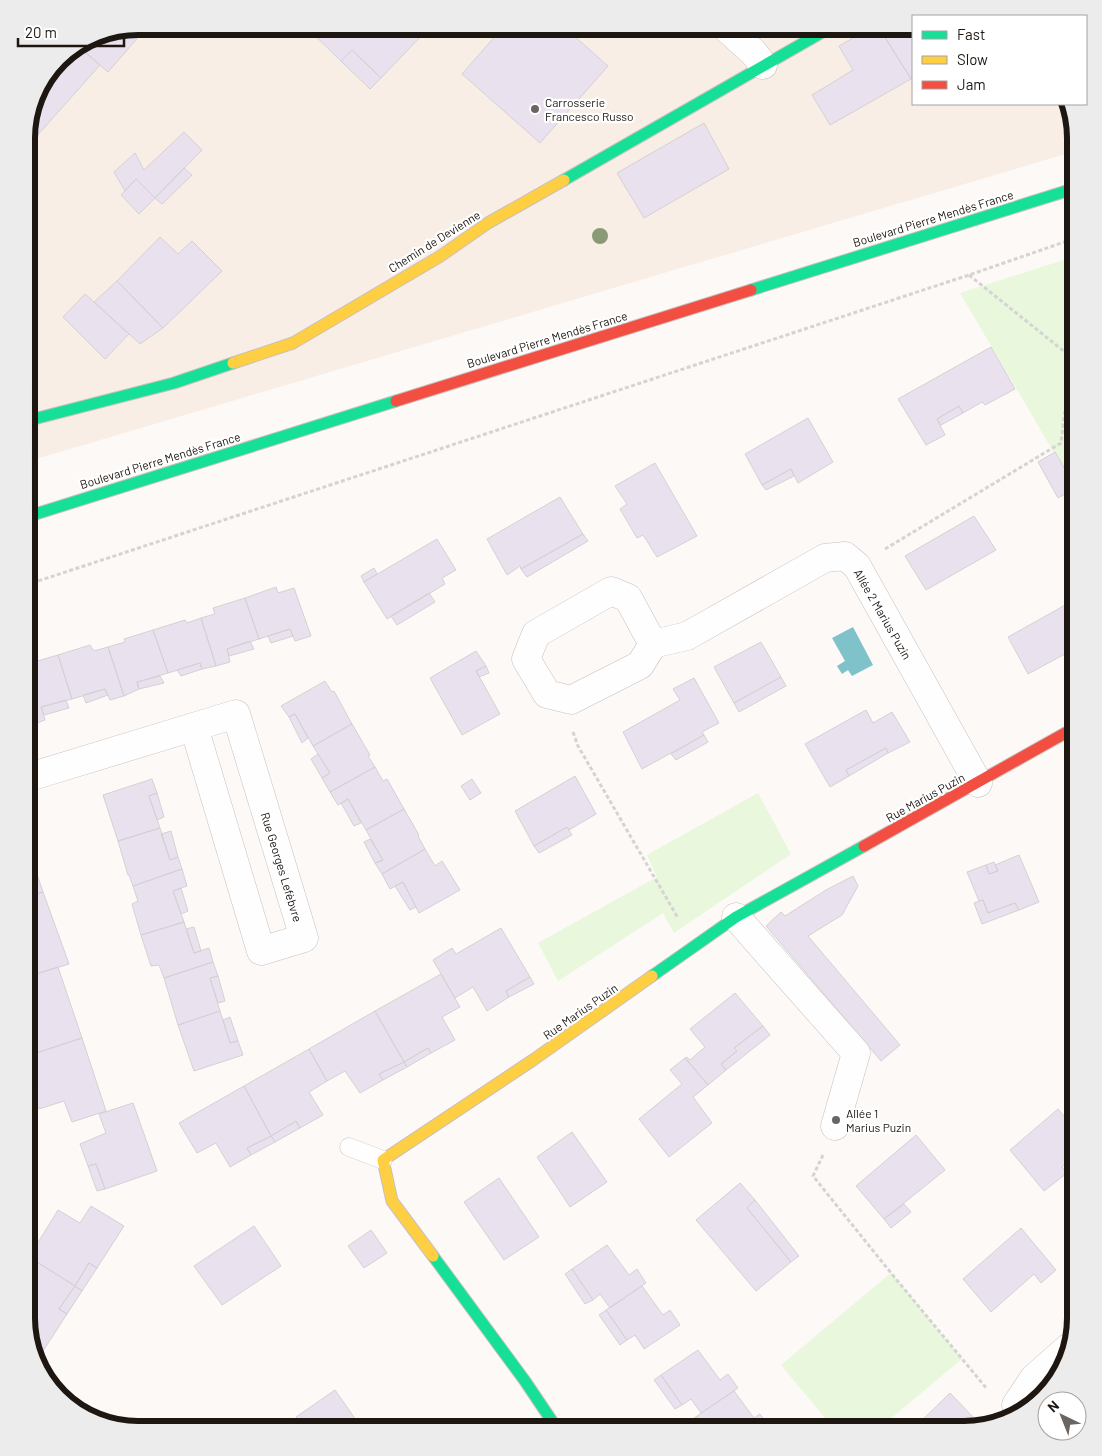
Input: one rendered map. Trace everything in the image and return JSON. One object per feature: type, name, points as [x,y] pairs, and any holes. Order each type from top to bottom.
[{"type":"street","points":[[734,35],[753,52],[763,65]]},
{"type":"street","name":"Chemin de Devienne","points":[[35,419],[174,384],[293,343],[439,257],[488,223],[817,35]]},
{"type":"street","name":"Boulevard Pierre Mendès France","points":[[35,513],[1067,191]]},
{"type":"street","name":"Allée 2 Marius Puzin","points":[[653,644],[687,636],[826,558],[845,556],[856,566],[978,783]]},
{"type":"street","points":[[611,591],[628,598],[653,644],[640,665],[571,700],[546,694],[526,659],[536,634],[611,591]]},
{"type":"street","name":"Rue Georges Lefèbvre","points":[[35,775],[236,714],[304,938],[261,952],[194,728]]},
{"type":"street","name":"Rue Marius Puzin","points":[[384,1160],[533,1060],[736,917],[1067,732]]},
{"type":"street","points":[[736,917],[856,1053],[835,1126]]},
{"type":"street","points":[[384,1160],[392,1201],[525,1381],[552,1421]]},
{"type":"street","points":[[1022,1403],[1034,1378],[1060,1355]]},
{"type":"lane","points":[[349,1147],[384,1160]]},
{"type":"path","points":[[35,582],[1067,241]]},
{"type":"path","points":[[969,275],[1067,354]]},
{"type":"path","points":[[856,566],[1061,443],[1067,397]]},
{"type":"path","points":[[558,697],[578,746],[694,947]]},
{"type":"path","points":[[835,1126],[814,1176],[891,1274],[990,1393],[1015,1407]]},
{"type":"shaded area","points":[[131,35],[912,35],[912,105],[1061,105],[1066,125],[1067,154],[35,459],[36,125],[43,99],[52,81],[75,56],[105,40]]},
{"type":"green space","points":[[1067,259],[1067,475],[960,293]]},
{"type":"green space","points":[[758,793],[791,854],[674,933],[663,913],[558,981],[538,943],[657,877],[647,855]]},
{"type":"green space","points":[[891,1273],[962,1359],[888,1421],[828,1421],[781,1365]]},
{"type":"water","points":[[853,627],[873,665],[852,676],[848,670],[842,674],[837,666],[845,661],[832,638]]},
{"type":"building","points":[[140,35],[108,72],[83,51],[105,40]]},
{"type":"building","points":[[314,35],[422,35],[381,78],[352,50],[341,61]]},
{"type":"building","name":"Carrosserie Francesco Russo","points":[[496,35],[573,35],[608,66],[540,143],[462,74]]},
{"type":"building","points":[[858,35],[884,35],[911,79],[830,125],[812,95],[853,70],[839,46]]},
{"type":"building","points":[[884,35],[912,35],[911,79]]},
{"type":"building","points":[[352,50],[381,78],[370,89],[341,61]]},
{"type":"building","points":[[84,51],[100,65],[35,138],[36,125],[43,99],[52,81],[65,65]]},
{"type":"building","points":[[704,123],[729,169],[644,218],[617,173]]},
{"type":"building","points":[[184,132],[202,150],[155,198],[136,179],[125,191],[114,172],[135,153],[144,170]]},
{"type":"building","points":[[184,168],[192,175],[162,204],[155,198]]},
{"type":"building","points":[[136,179],[155,198],[139,214],[121,195]]},
{"type":"building","points":[[160,237],[178,254],[192,241],[222,271],[163,328],[117,281]]},
{"type":"building","points":[[117,281],[163,328],[140,344],[94,302]]},
{"type":"building","points":[[85,294],[129,334],[105,359],[63,317]]},
{"type":"building","points":[[991,347],[1015,389],[985,405],[982,402],[963,413],[959,406],[937,419],[945,435],[926,445],[898,399]]},
{"type":"building","points":[[959,406],[963,413],[941,425],[937,419]]},
{"type":"building","points":[[808,418],[833,462],[798,483],[791,469],[762,485],[745,454]]},
{"type":"building","points":[[1055,452],[1067,473],[1067,493],[1058,498],[1038,462]]},
{"type":"building","points":[[655,463],[697,536],[657,557],[643,535],[637,538],[620,509],[627,504],[615,486]]},
{"type":"building","points":[[791,469],[794,476],[766,490],[762,485]]},
{"type":"building","points":[[560,497],[583,534],[521,569],[520,566],[507,575],[487,539]]},
{"type":"building","points":[[974,516],[996,550],[926,590],[905,556]]},
{"type":"building","points":[[583,534],[588,541],[527,577],[521,569]]},
{"type":"building","points":[[437,539],[456,570],[442,578],[445,584],[387,619],[364,582]]},
{"type":"building","points":[[374,568],[377,574],[364,582],[361,576]]},
{"type":"building","points":[[276,587],[278,593],[294,588],[311,636],[295,641],[290,629],[259,639],[245,598]]},
{"type":"building","points":[[429,593],[435,602],[397,625],[391,616]]},
{"type":"building","points":[[245,598],[259,639],[227,649],[230,662],[216,666],[201,618],[215,614],[213,608]]},
{"type":"building","points":[[1067,604],[1067,653],[1028,674],[1008,637]]},
{"type":"building","points":[[201,618],[216,666],[202,669],[200,663],[168,673],[153,630],[185,620],[187,623]]},
{"type":"building","points":[[290,629],[293,636],[271,643],[268,636]]},
{"type":"building","points":[[153,630],[168,673],[137,682],[139,689],[124,696],[108,647],[125,642],[124,639]]},
{"type":"building","points":[[250,641],[254,649],[229,656],[227,649]]},
{"type":"building","points":[[761,642],[781,677],[734,703],[714,667]]},
{"type":"building","points":[[90,645],[94,651],[108,647],[124,696],[110,700],[105,689],[72,699],[58,655]]},
{"type":"building","points":[[476,651],[486,666],[476,671],[500,714],[462,735],[430,678]]},
{"type":"building","points":[[58,655],[72,699],[41,707],[45,720],[35,724],[35,662]]},
{"type":"building","points":[[200,663],[202,669],[181,676],[177,670]]},
{"type":"building","points":[[486,666],[489,673],[479,677],[476,671]]},
{"type":"building","points":[[160,676],[164,683],[139,689],[137,682]]},
{"type":"building","points":[[781,677],[786,686],[739,712],[734,703]]},
{"type":"building","points":[[694,678],[719,723],[702,732],[704,735],[642,769],[623,732],[680,700],[673,689]]},
{"type":"building","points":[[325,681],[332,692],[334,691],[352,724],[313,746],[295,714],[289,717],[281,706]]},
{"type":"building","points":[[105,689],[108,695],[86,703],[83,695]]},
{"type":"building","points":[[66,700],[69,708],[44,715],[41,707]]},
{"type":"building","points":[[866,710],[873,723],[892,712],[910,742],[888,753],[886,748],[846,770],[849,776],[830,787],[805,744]]},
{"type":"building","points":[[295,714],[308,738],[302,743],[289,717]]},
{"type":"building","points":[[352,724],[375,767],[330,792],[322,778],[330,773],[313,746]]},
{"type":"building","points":[[704,735],[708,742],[676,760],[671,754]]},
{"type":"building","points":[[886,748],[888,753],[849,776],[846,770]]},
{"type":"building","points":[[318,754],[330,773],[322,778],[311,759]]},
{"type":"building","points":[[375,767],[383,781],[387,779],[404,809],[366,830],[348,799],[338,805],[330,792]]},
{"type":"building","points":[[575,776],[596,814],[569,830],[567,827],[534,846],[515,811]]},
{"type":"building","points":[[152,779],[157,793],[149,796],[160,828],[118,841],[103,795]]},
{"type":"building","points":[[472,779],[481,793],[470,800],[461,786]]},
{"type":"building","points":[[157,793],[164,817],[157,820],[149,796]]},
{"type":"building","points":[[348,799],[361,823],[354,826],[341,803]]},
{"type":"building","points":[[404,809],[425,849],[382,874],[375,863],[383,860],[366,830]]},
{"type":"building","points":[[567,827],[572,835],[539,853],[534,846]]},
{"type":"building","points":[[160,828],[170,860],[178,857],[182,869],[133,886],[118,841]]},
{"type":"building","points":[[171,831],[178,857],[170,860],[161,834]]},
{"type":"building","points":[[370,839],[383,860],[375,863],[364,842]]},
{"type":"building","points":[[425,849],[435,866],[442,861],[460,890],[419,913],[403,882],[390,889],[382,874]]},
{"type":"building","points":[[1019,855],[1039,902],[1019,910],[1015,903],[988,913],[983,900],[979,901],[967,872],[986,865],[989,874],[998,871],[995,865]]},
{"type":"building","points":[[994,862],[998,871],[989,874],[986,865]]},
{"type":"building","points":[[35,868],[43,892],[35,894]]},
{"type":"building","points":[[182,869],[187,886],[173,891],[184,922],[141,935],[132,904],[138,901],[133,886]]},
{"type":"building","points":[[853,876],[858,886],[842,915],[808,936],[900,1045],[881,1061],[766,926],[781,912],[785,916],[826,890]]},
{"type":"building","points":[[403,882],[416,907],[410,910],[395,886]]},
{"type":"building","points":[[181,888],[188,911],[181,914],[173,891]]},
{"type":"building","points":[[43,892],[69,964],[35,974],[35,894]]},
{"type":"building","points":[[983,900],[988,913],[1015,903],[1019,910],[982,924],[974,903]]},
{"type":"building","points":[[184,922],[194,953],[209,948],[213,962],[164,978],[159,965],[151,966],[141,935]]},
{"type":"building","points":[[194,927],[201,951],[194,953],[186,929]]},
{"type":"building","points":[[501,928],[530,977],[506,991],[509,997],[487,1011],[473,987],[455,998],[433,960],[452,948],[456,954]]},
{"type":"building","points":[[213,962],[218,976],[210,978],[220,1011],[178,1025],[164,978]]},
{"type":"building","points":[[58,967],[82,1038],[35,1053],[35,974]]},
{"type":"building","points":[[441,974],[460,1007],[442,1017],[455,1040],[431,1053],[428,1048],[404,1062],[375,1011]]},
{"type":"building","points":[[218,976],[225,1001],[218,1003],[210,978]]},
{"type":"building","points":[[530,977],[534,984],[509,997],[506,991]]},
{"type":"building","points":[[735,993],[763,1026],[734,1048],[737,1051],[721,1064],[726,1070],[708,1085],[685,1058],[687,1057],[690,1060],[705,1047],[690,1029]]},
{"type":"building","points":[[220,1011],[230,1043],[238,1041],[243,1055],[194,1071],[178,1025]]},
{"type":"building","points":[[375,1011],[404,1062],[379,1074],[383,1080],[360,1093],[345,1071],[327,1081],[309,1049]]},
{"type":"building","points":[[230,1017],[238,1041],[230,1043],[223,1020]]},
{"type":"building","points":[[763,1026],[770,1035],[726,1070],[721,1064],[737,1051],[734,1048]]},
{"type":"building","points":[[82,1038],[106,1111],[72,1122],[64,1101],[39,1109],[35,1098],[35,1083],[38,1082],[35,1072],[35,1053]]},
{"type":"building","points":[[428,1048],[431,1053],[407,1067],[404,1062]]},
{"type":"building","points":[[309,1049],[327,1081],[309,1092],[323,1115],[300,1128],[296,1121],[271,1136],[244,1086]]},
{"type":"building","points":[[685,1058],[708,1085],[693,1097],[712,1123],[669,1157],[639,1119],[682,1084],[670,1070]]},
{"type":"building","points":[[404,1062],[407,1067],[383,1080],[379,1074]]},
{"type":"building","points":[[35,1072],[38,1082],[35,1083]]},
{"type":"building","points":[[244,1086],[271,1136],[247,1148],[251,1155],[230,1167],[216,1143],[197,1153],[179,1123]]},
{"type":"building","points":[[133,1103],[157,1171],[105,1189],[96,1164],[88,1166],[80,1144],[106,1133],[99,1114]]},
{"type":"building","points":[[1058,1109],[1067,1120],[1067,1163],[1062,1167],[1067,1173],[1044,1191],[1010,1150]]},
{"type":"building","points":[[296,1121],[300,1128],[275,1142],[271,1136]]},
{"type":"building","points":[[572,1132],[607,1182],[570,1207],[537,1157]]},
{"type":"building","points":[[916,1135],[945,1170],[884,1219],[856,1186]]},
{"type":"building","points":[[271,1136],[275,1142],[251,1155],[247,1148]]},
{"type":"building","points":[[96,1164],[105,1189],[97,1191],[88,1166]]},
{"type":"building","points":[[499,1178],[539,1237],[504,1260],[464,1202]]},
{"type":"building","points":[[740,1183],[755,1200],[747,1208],[791,1262],[756,1291],[696,1220]]},
{"type":"building","points":[[755,1200],[799,1256],[791,1262],[747,1208]]},
{"type":"building","points":[[904,1204],[911,1212],[891,1228],[884,1219]]},
{"type":"building","points":[[91,1206],[124,1226],[97,1268],[89,1263],[75,1286],[35,1261],[35,1247],[58,1210],[80,1223]]},
{"type":"building","points":[[254,1226],[281,1266],[222,1305],[194,1266]]},
{"type":"building","points":[[1021,1228],[1056,1270],[1041,1283],[1034,1274],[991,1312],[963,1279]]},
{"type":"building","points":[[371,1230],[387,1253],[364,1268],[348,1246]]},
{"type":"building","points":[[607,1245],[629,1275],[637,1269],[646,1283],[610,1308],[600,1294],[593,1300],[572,1269]]},
{"type":"building","points":[[35,1261],[75,1286],[59,1309],[67,1314],[41,1354],[35,1325]]},
{"type":"building","points":[[89,1263],[97,1268],[82,1291],[75,1286]]},
{"type":"building","points":[[572,1269],[593,1300],[585,1304],[565,1274]]},
{"type":"building","points":[[75,1286],[82,1291],[67,1314],[59,1309]]},
{"type":"building","points":[[642,1286],[663,1315],[670,1310],[680,1325],[644,1349],[635,1335],[627,1340],[606,1310]]},
{"type":"building","points":[[606,1310],[627,1340],[620,1345],[599,1315]]},
{"type":"building","points":[[698,1350],[720,1380],[728,1374],[738,1388],[701,1413],[691,1399],[682,1405],[661,1375]]},
{"type":"building","points":[[661,1375],[682,1405],[675,1409],[654,1380]]},
{"type":"building","points":[[335,1390],[357,1421],[299,1421],[296,1417]]},
{"type":"building","points":[[734,1391],[754,1418],[760,1414],[765,1421],[701,1421],[697,1416]]},
{"type":"building","points":[[950,1393],[974,1418],[972,1420],[964,1421],[921,1421]]},
{"type":"building","points":[[697,1416],[701,1421],[690,1421]]},
{"type":"traffic: fast","points":[[564,180],[817,35]]},
{"type":"traffic: fast","points":[[751,290],[1067,191]]},
{"type":"traffic: fast","points":[[35,419],[174,383],[233,363]]},
{"type":"traffic: fast","points":[[35,514],[396,401]]},
{"type":"traffic: fast","points":[[652,976],[736,917],[864,846]]},
{"type":"traffic: fast","points":[[433,1256],[525,1381],[552,1421]]},
{"type":"traffic: slow","points":[[233,363],[293,343],[439,257],[488,223],[564,180]]},
{"type":"traffic: slow","points":[[433,1256],[392,1201],[383,1160],[533,1060],[652,976]]},
{"type":"traffic: jam","points":[[396,401],[751,290]]},
{"type":"traffic: jam","points":[[864,846],[1067,732]]},
{"type":"place","name":"Carrosserie Francesco Russo","points":[[535,109]]},
{"type":"place","name":"Allée 1 Marius Puzin","points":[[836,1120]]}]
